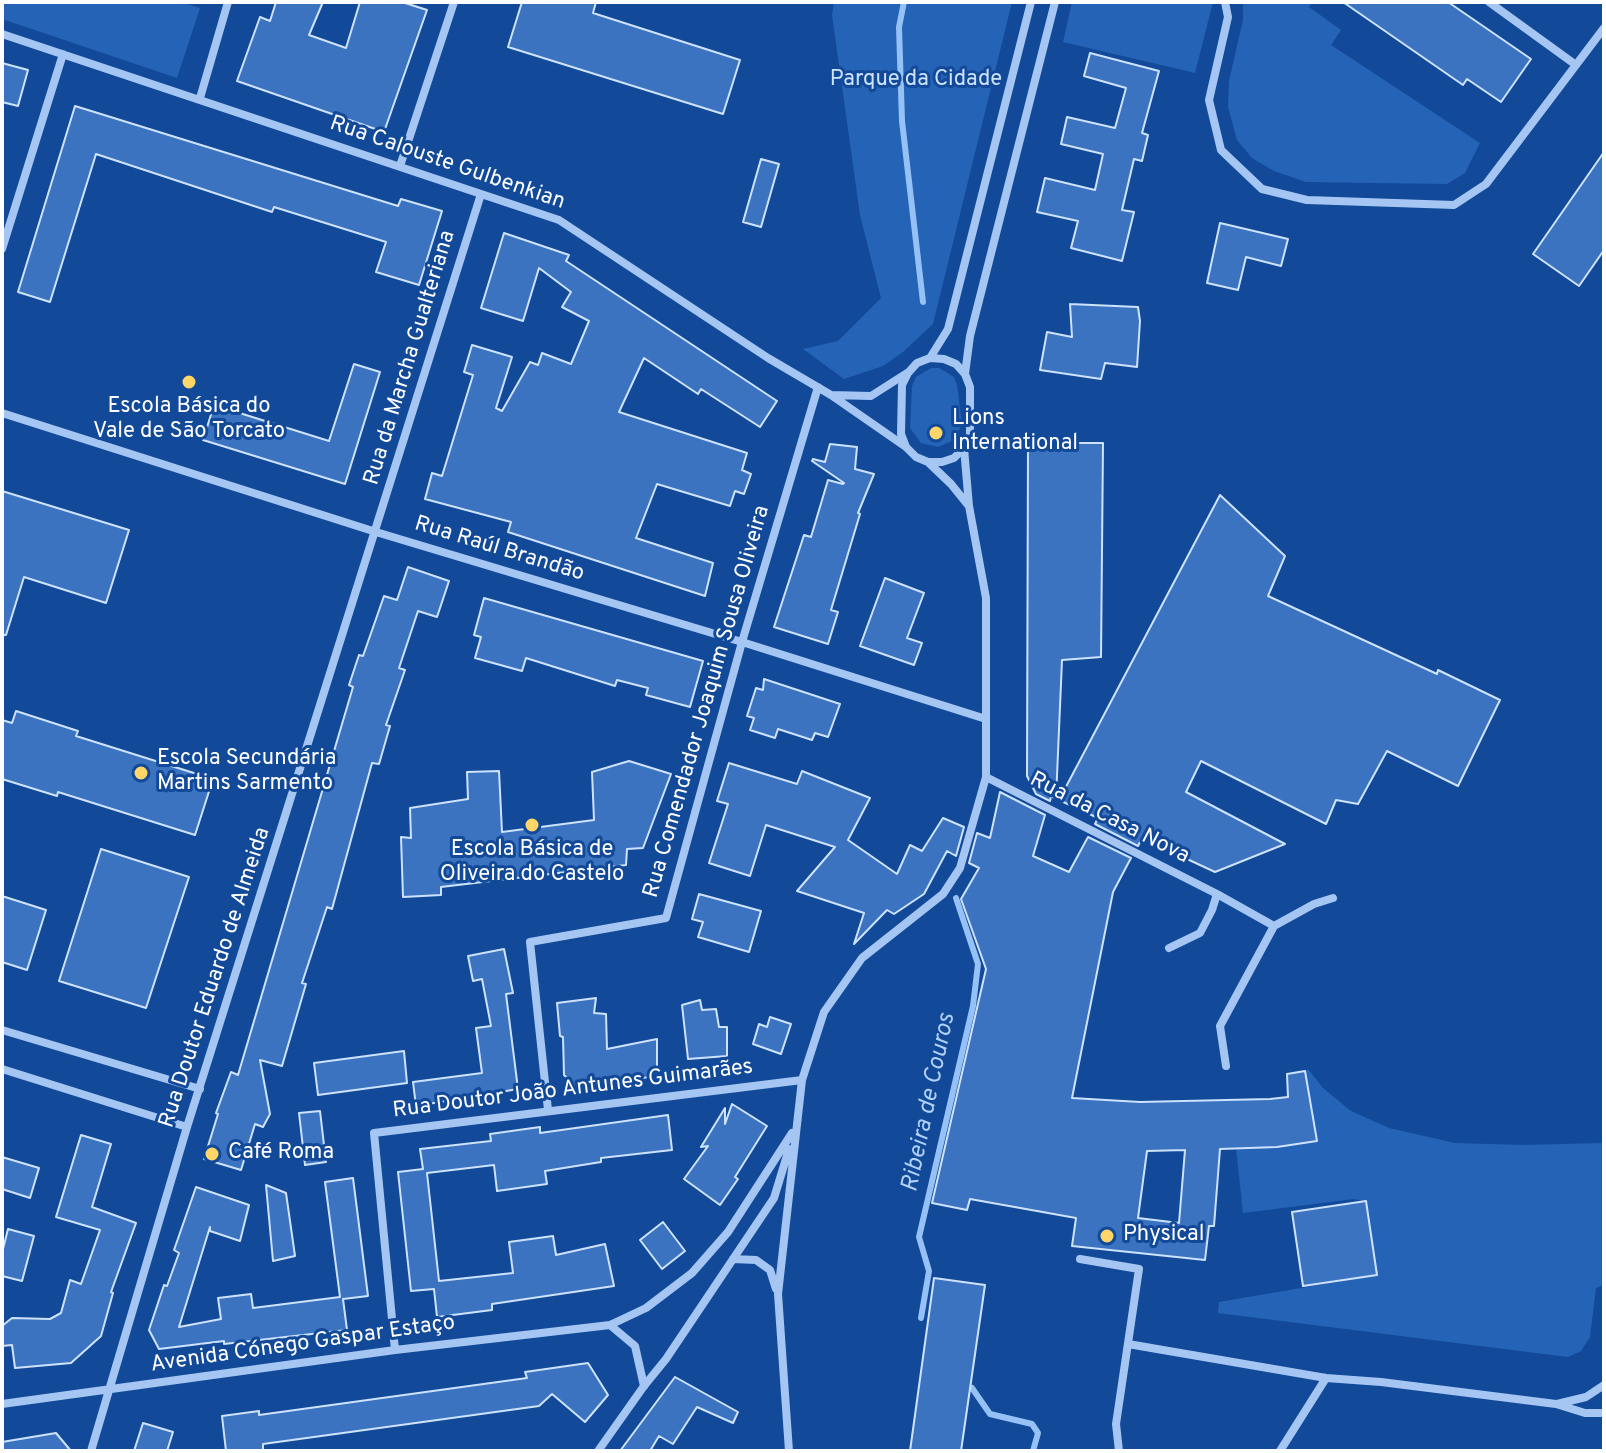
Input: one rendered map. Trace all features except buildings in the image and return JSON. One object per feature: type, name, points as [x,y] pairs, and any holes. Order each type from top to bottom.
[{"type":"street","points":[[200,98],[228,2]]},
{"type":"street","points":[[400,166],[454,2]]},
{"type":"street","points":[[930,358],[948,329],[1031,2]]},
{"type":"street","points":[[965,374],[970,336],[1055,2]]},
{"type":"street","points":[[1225,2],[1228,17],[1209,100],[1221,150],[1262,189],[1307,200],[1454,205],[1486,184],[1604,28]]},
{"type":"street","points":[[1489,2],[1576,65]]},
{"type":"street","name":"Rua Calouste Gulbenkian","points":[[2,34],[559,220],[768,358],[831,395],[906,447]]},
{"type":"street","points":[[2,249],[63,54]]},
{"type":"street","name":"Rua da Marcha Gualteriana","points":[[376,532],[481,194]]},
{"type":"street","points":[[928,462],[954,458],[970,436],[970,387],[965,374],[956,364],[944,359],[930,358],[917,363],[908,373],[902,385],[901,434],[906,447],[916,457],[928,462],[969,506]]},
{"type":"street","points":[[831,395],[871,396],[908,373]]},
{"type":"street","name":"Rua Comendador Joaquim Sousa Oliveira","points":[[548,1110],[530,942],[666,918],[742,642],[818,387]]},
{"type":"street","name":"Rua Raúl Brandão","points":[[2,413],[376,532],[986,719]]},
{"type":"street","points":[[789,1451],[778,1294],[802,1080],[824,1012],[862,958],[943,894],[960,868],[986,777],[986,598],[969,506],[964,448]]},
{"type":"street","name":"Rua Doutor Eduardo de Almeida","points":[[91,1451],[187,1127],[376,532]]},
{"type":"street","name":"Rua da Casa Nova","points":[[986,777],[1274,926]]},
{"type":"street","points":[[1169,948],[1200,933],[1217,894]]},
{"type":"street","points":[[1226,1066],[1220,1026],[1274,926],[1314,904],[1333,898]]},
{"type":"street","points":[[2,1030],[200,1089]]},
{"type":"street","points":[[2,1069],[187,1127]]},
{"type":"street","name":"Rua Doutor João Antunes Guimarães","points":[[395,1350],[374,1133],[802,1080]]},
{"type":"street","points":[[598,1451],[774,1198],[795,1129]]},
{"type":"street","name":"Avenida Cónego Gaspar Estaço","points":[[2,1404],[395,1350],[610,1325],[646,1308],[692,1273],[728,1232],[795,1129]]},
{"type":"street","points":[[733,1259],[756,1260],[770,1270],[778,1294]]},
{"type":"street","points":[[1080,1259],[1139,1269],[1116,1424],[1119,1451]]},
{"type":"street","points":[[610,1325],[635,1346],[644,1386]]},
{"type":"street","points":[[1128,1344],[1326,1378],[1556,1404],[1585,1413],[1604,1413]]},
{"type":"street","points":[[1280,1451],[1326,1378]]},
{"type":"street","points":[[1556,1404],[1586,1397],[1604,1385]]},
{"type":"green space","points":[[2,2],[181,2],[200,8],[177,78],[2,19]]},
{"type":"green space","name":"Parque da Cidade","points":[[834,2],[1012,2],[933,324],[883,366],[844,379],[803,349],[838,341],[881,298],[860,215],[832,15]]},
{"type":"green space","points":[[1072,2],[1213,2],[1195,73],[1063,42]]},
{"type":"green space","points":[[1243,2],[1312,2],[1309,7],[1341,30],[1331,45],[1480,143],[1465,173],[1447,184],[1306,182],[1274,171],[1252,158],[1237,140],[1228,107],[1229,81],[1243,20]]},
{"type":"green space","points":[[931,368],[939,368],[954,377],[962,424],[954,440],[938,447],[921,443],[910,428],[912,386],[916,377]]},
{"type":"green space","points":[[1308,1069],[1323,1088],[1351,1111],[1389,1128],[1455,1143],[1604,1143],[1604,1285],[1596,1288],[1590,1337],[1581,1351],[1568,1357],[1218,1313],[1219,1302],[1377,1275],[1365,1201],[1354,1199],[1243,1213],[1236,1148],[1277,1147],[1317,1141],[1305,1071]]},
{"type":"waterway","name":"Ribeira de Couros","points":[[904,2],[899,27],[902,121],[923,302]]},
{"type":"waterway","name":"Ribeira de Couros","points":[[921,1318],[929,1271],[919,1237],[973,1006],[978,964],[956,898]]},
{"type":"waterway","name":"Ribeira de Couros","points":[[972,1388],[990,1414],[1032,1424],[1038,1433],[1033,1451]]},
{"type":"place","name":"Escola Básica do Vale de São Torcato","points":[[189,382]]},
{"type":"place","name":"Lions International","points":[[936,433]]},
{"type":"place","name":"Escola Secundária Martins Sarmento","points":[[141,773]]},
{"type":"place","name":"Escola Básica de Oliveira do Castelo","points":[[532,825]]},
{"type":"place","name":"Café Roma","points":[[212,1154]]},
{"type":"place","name":"Physical","points":[[1107,1236]]}]
